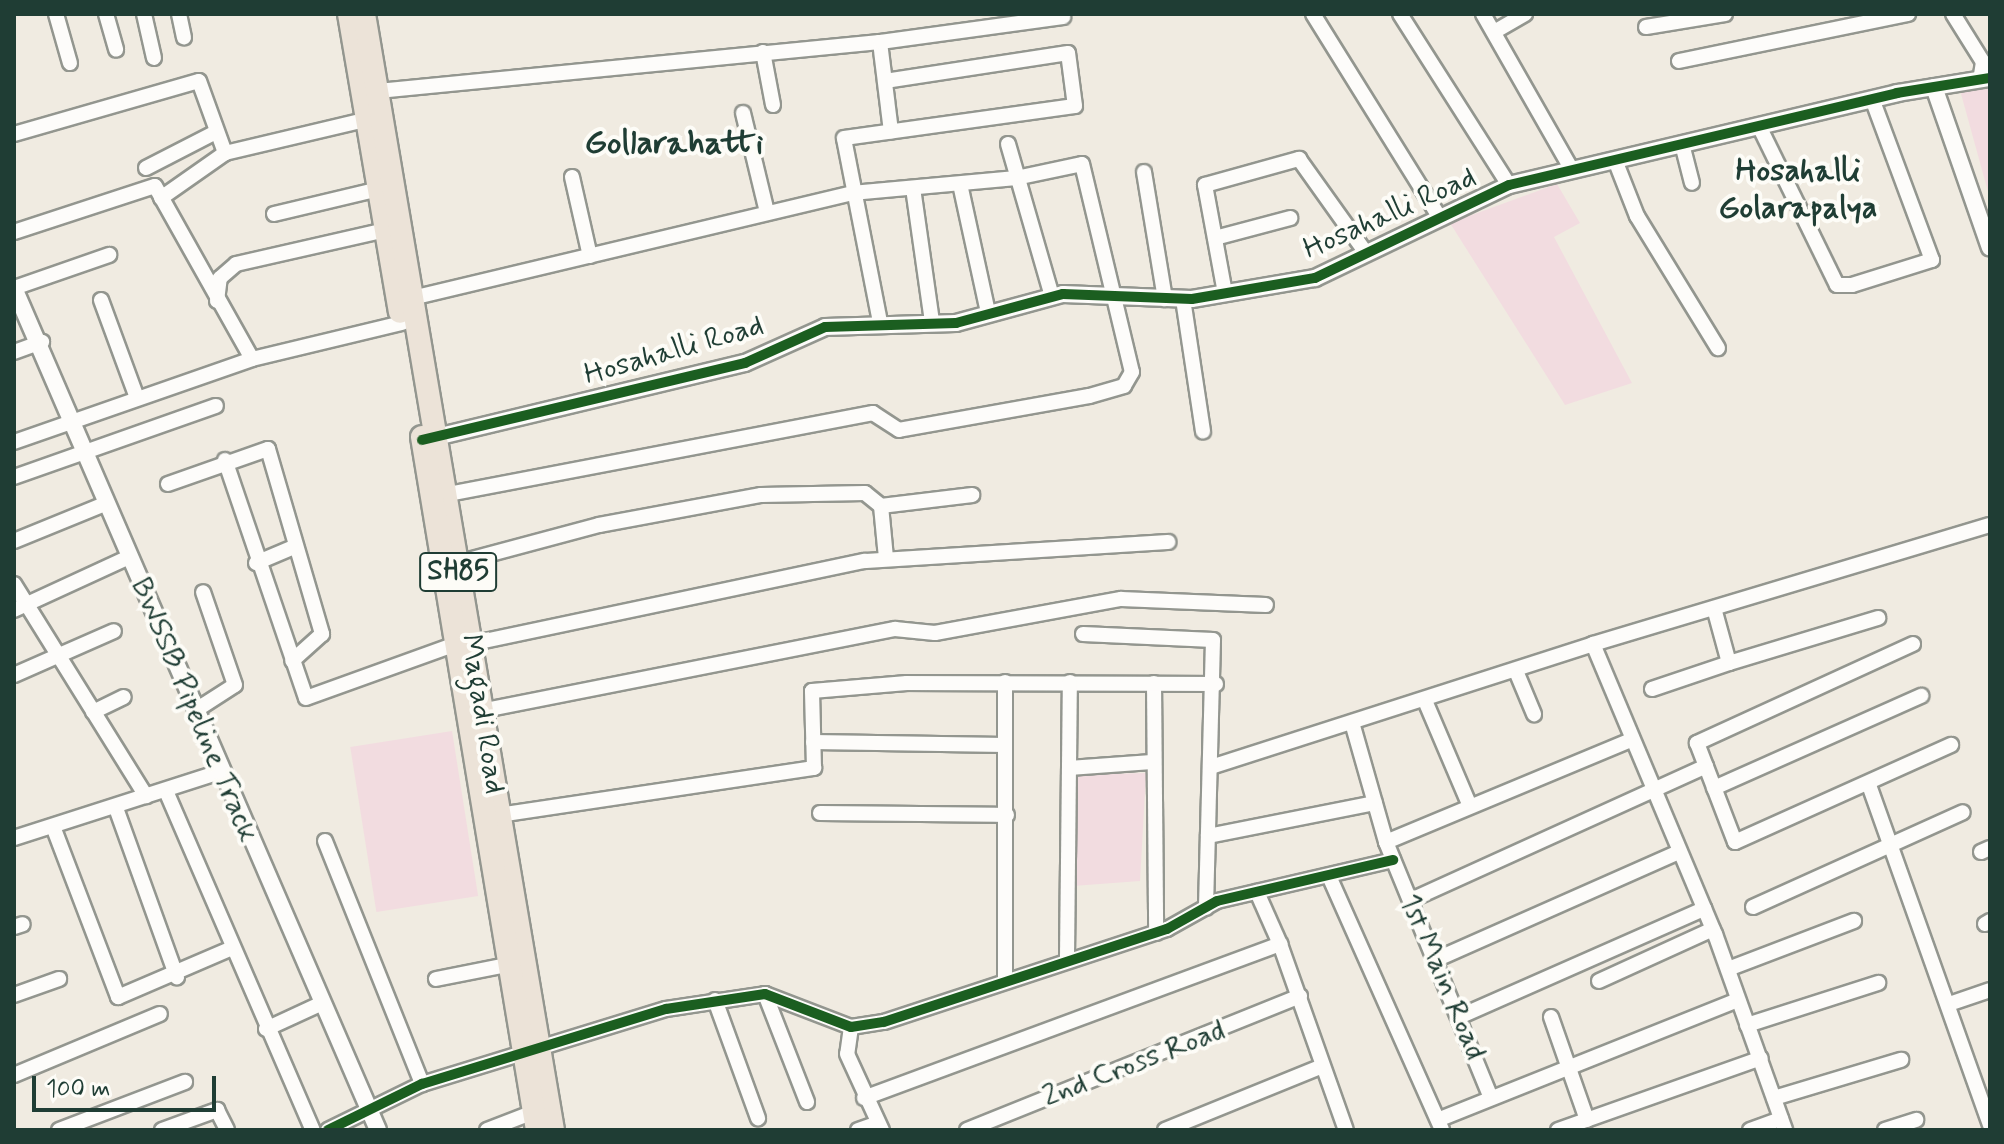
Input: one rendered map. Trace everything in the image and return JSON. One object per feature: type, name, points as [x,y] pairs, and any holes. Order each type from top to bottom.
[{"type":"main road","name":"Magadi Road","points":[[349,14],[402,323],[429,439],[448,494],[457,563],[462,645],[485,710],[490,816]]},
{"type":"main road","name":"Magadi Road","points":[[364,14],[412,298],[429,439],[490,816],[530,1046],[553,1130]]},
{"type":"main road","name":"Magadi Road","points":[[530,1046],[535,1121]]},
{"type":"street","points":[[56,14],[70,63]]},
{"type":"street","points":[[106,14],[116,50]]},
{"type":"street","points":[[144,14],[154,58]]},
{"type":"street","points":[[179,14],[184,37]]},
{"type":"street","points":[[1313,14],[1440,218]]},
{"type":"street","points":[[1400,14],[1509,185]]},
{"type":"street","points":[[1483,14],[1572,170]]},
{"type":"street","points":[[1494,32],[1525,14]]},
{"type":"street","points":[[1646,27],[1725,14]]},
{"type":"street","points":[[1679,61],[1908,14]]},
{"type":"street","points":[[1953,14],[1978,55],[1985,79]]},
{"type":"street","points":[[378,91],[880,42],[1063,17]]},
{"type":"street","points":[[880,42],[891,131]]},
{"type":"street","points":[[1978,55],[1990,44]]},
{"type":"street","points":[[763,52],[773,105]]},
{"type":"street","points":[[880,322],[852,193],[844,138],[1075,106],[1068,53],[885,81]]},
{"type":"street","name":"Hosahalli Road","points":[[429,439],[745,363],[825,327],[880,322],[956,323],[1052,296],[1113,293],[1183,299],[1315,278],[1509,185],[1872,99],[1985,79]]},
{"type":"street","points":[[14,134],[199,81],[225,153]]},
{"type":"street","points":[[1934,87],[1990,248]]},
{"type":"street","points":[[1759,126],[1837,285],[1852,285],[1932,260],[1872,99]]},
{"type":"street","points":[[743,113],[767,212]]},
{"type":"street","points":[[161,198],[225,153],[365,120]]},
{"type":"street","points":[[146,168],[216,132]]},
{"type":"street","points":[[1008,144],[1052,296]]},
{"type":"street","points":[[1682,144],[1692,183]]},
{"type":"street","points":[[1225,293],[1205,185],[1299,159],[1366,253]]},
{"type":"street","points":[[1615,160],[1637,216],[1718,348]]},
{"type":"street","points":[[412,298],[852,193],[1016,178],[1082,164],[1132,372],[1132,380],[1112,389],[899,430],[873,413],[448,494]]},
{"type":"street","points":[[1144,172],[1165,299]]},
{"type":"street","points":[[572,177],[590,256]]},
{"type":"street","points":[[960,184],[988,312]]},
{"type":"street","points":[[14,232],[155,186],[252,359]]},
{"type":"street","points":[[913,188],[932,321]]},
{"type":"street","points":[[274,214],[379,189]]},
{"type":"street","points":[[1215,238],[1290,218]]},
{"type":"street","points":[[217,301],[220,278],[236,264],[386,230]]},
{"type":"street","points":[[17,299],[109,255]]},
{"type":"street","name":"BWSSB Pipeline Track","points":[[17,299],[42,342],[76,420],[129,557],[318,1005],[378,1130]]},
{"type":"street","points":[[1183,299],[1203,431]]},
{"type":"street","points":[[101,300],[137,398]]},
{"type":"street","points":[[14,442],[252,359],[402,323]]},
{"type":"street","points":[[14,352],[42,342]]},
{"type":"street","points":[[14,477],[86,449],[216,406]]},
{"type":"street","points":[[168,484],[225,460],[268,449],[322,634],[292,661]]},
{"type":"street","points":[[225,460],[256,563],[306,698],[316,699],[462,645],[751,580],[886,558],[1168,542]]},
{"type":"street","points":[[457,563],[599,525],[761,495],[865,493],[881,506],[886,558]]},
{"type":"street","points":[[881,506],[972,495]]},
{"type":"street","points":[[14,541],[107,503]]},
{"type":"street","points":[[1214,766],[1426,703],[1593,644],[1990,525]]},
{"type":"street","points":[[256,563],[296,546]]},
{"type":"street","points":[[20,607],[129,557]]},
{"type":"street","points":[[14,584],[20,607],[60,657],[146,796]]},
{"type":"street","points":[[196,710],[235,685],[203,592]]},
{"type":"street","points":[[485,710],[895,629],[935,633],[1121,599],[1266,605]]},
{"type":"street","points":[[1714,608],[1729,663]]},
{"type":"street","points":[[1652,689],[1878,618]]},
{"type":"street","points":[[14,675],[114,631]]},
{"type":"street","points":[[1083,634],[1213,640],[1216,684],[1214,766],[1206,908]]},
{"type":"street","points":[[1593,644],[1713,929],[1783,1124],[1750,1130]]},
{"type":"street","points":[[1913,644],[1697,743],[1735,842],[1869,785],[1951,745]]},
{"type":"street","points":[[1516,671],[1534,714]]},
{"type":"street","points":[[490,816],[814,768],[812,691],[1005,682],[1216,684]]},
{"type":"street","points":[[1005,682],[1005,981]]},
{"type":"street","points":[[1067,957],[1070,682]]},
{"type":"street","points":[[1154,683],[1152,762],[1156,933]]},
{"type":"street","points":[[1714,788],[1921,696]]},
{"type":"street","points":[[93,712],[124,697]]},
{"type":"street","points":[[1426,703],[1469,804]]},
{"type":"street","name":"1st Main Road","points":[[1353,726],[1386,842],[1461,1016],[1490,1095]]},
{"type":"street","points":[[1386,842],[1469,804],[1631,740]]},
{"type":"street","points":[[813,742],[1005,745]]},
{"type":"street","points":[[1069,768],[1152,762]]},
{"type":"street","points":[[1411,900],[1706,766]]},
{"type":"street","points":[[14,838],[54,829],[220,772]]},
{"type":"street","points":[[1869,785],[1987,1104],[1990,1125]]},
{"type":"street","points":[[166,791],[230,949],[313,1130]]},
{"type":"street","points":[[1208,836],[1375,803]]},
{"type":"street","points":[[116,808],[177,977]]},
{"type":"street","points":[[1753,907],[1963,812]]},
{"type":"street","points":[[820,813],[1007,815]]},
{"type":"street","points":[[54,829],[115,994],[122,998],[177,977],[230,949]]},
{"type":"street","points":[[325,841],[422,1084]]},
{"type":"street","points":[[1435,960],[1679,852]]},
{"type":"street","points":[[328,1130],[422,1084],[530,1046],[715,1000],[765,994],[851,1027],[1005,981],[1067,957],[1156,933],[1206,908],[1257,892],[1393,860]]},
{"type":"street","points":[[1329,876],[1441,1124],[1490,1095],[1737,1000]]},
{"type":"street","points":[[1257,892],[1300,996],[1341,1128]]},
{"type":"street","points":[[1461,1016],[1704,909]]},
{"type":"street","points":[[1728,969],[1854,921]]},
{"type":"street","points":[[1599,981],[1713,929]]},
{"type":"street","points":[[864,1098],[1280,944]]},
{"type":"street","points":[[436,979],[516,963]]},
{"type":"street","points":[[14,995],[59,979]]},
{"type":"street","points":[[1747,1025],[1878,983]]},
{"type":"street","points":[[1949,1004],[1990,990]]},
{"type":"street","points":[[765,994],[807,1102]]},
{"type":"street","name":"2nd Cross Road","points":[[967,1130],[1300,996]]},
{"type":"street","points":[[715,1000],[758,1118]]},
{"type":"street","points":[[266,1029],[318,1005]]},
{"type":"street","points":[[14,1075],[160,1014]]},
{"type":"street","points":[[1551,1017],[1587,1120]]},
{"type":"street","points":[[851,1027],[847,1054],[864,1098],[880,1126],[858,1130]]},
{"type":"street","points":[[1558,1130],[1761,1058]]},
{"type":"street","points":[[1774,1098],[1901,1060]]},
{"type":"street","points":[[1165,1130],[1323,1066]]},
{"type":"street","points":[[59,1130],[185,1082]]},
{"type":"street","points":[[162,1130],[217,1110],[227,1130]]},
{"type":"street","points":[[1885,1130],[1916,1120]]},
{"type":"street","points":[[487,1130],[535,1121]]},
{"type":"shaded area","points":[[1990,85],[1990,199],[1960,90]]},
{"type":"shaded area","points":[[1557,184],[1580,223],[1554,237],[1632,383],[1565,405],[1450,223]]},
{"type":"shaded area","points":[[452,731],[478,896],[376,912],[350,747]]},
{"type":"shaded area","points":[[1146,773],[1140,881],[1073,886],[1075,775]]},
{"type":"cycle path","points":[[422,440],[745,363],[825,327],[956,323],[1063,294],[1192,299],[1315,278],[1509,185],[1897,93],[1990,78]]},
{"type":"cycle path","points":[[328,1130],[422,1084],[666,1009],[765,994],[851,1027],[884,1022],[1167,929],[1217,901],[1393,860]]},
{"type":"district","name":"Gollarahatti","points":[[674,144]]},
{"type":"district","name":"Hosahalli Golarapalya","points":[[1798,190]]}]
